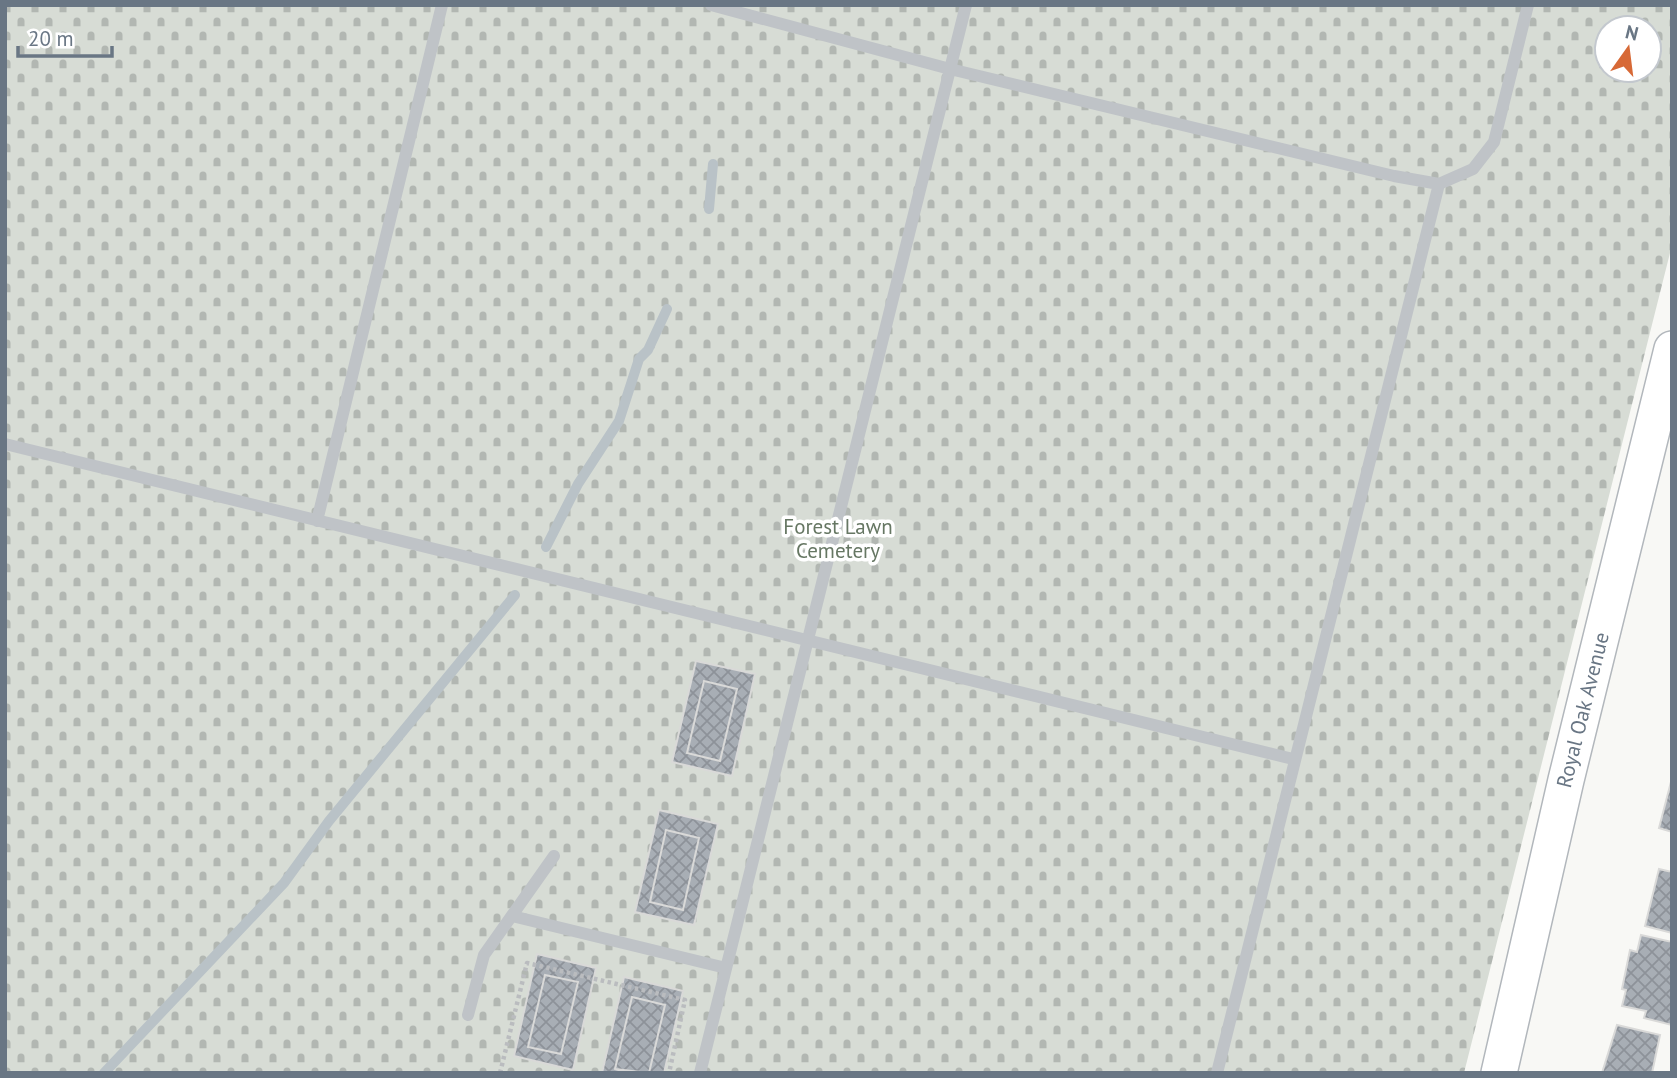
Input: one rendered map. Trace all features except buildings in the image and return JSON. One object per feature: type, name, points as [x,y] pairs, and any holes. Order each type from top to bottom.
[{"type":"street","name":"Royal Oak Avenue","points":[[1499,1073],[1569,767],[1672,349]]},
{"type":"lane","points":[[317,521],[442,5]]},
{"type":"lane","points":[[711,5],[950,69],[1381,173],[1439,184],[1473,169],[1494,142],[1528,5]]},
{"type":"lane","points":[[700,1073],[966,5]]},
{"type":"lane","points":[[1217,1073],[1293,759],[1439,184]]},
{"type":"lane","points":[[5,444],[1293,759]]},
{"type":"lane","points":[[468,1015],[484,955],[554,856]]},
{"type":"lane","points":[[512,916],[726,968]]},
{"type":"path","points":[[500,1073],[527,962],[685,1000],[669,1073]]},
{"type":"green space","name":"Forest Lawn Cemetery","points":[[5,5],[1672,5],[1672,245],[1464,1073],[5,1073]]},
{"type":"waterway","points":[[709,209],[713,164]]},
{"type":"waterway","points":[[546,547],[578,484],[619,421],[639,359],[648,350],[667,309]]},
{"type":"waterway","points":[[104,1073],[284,883],[329,821],[515,595]]}]
